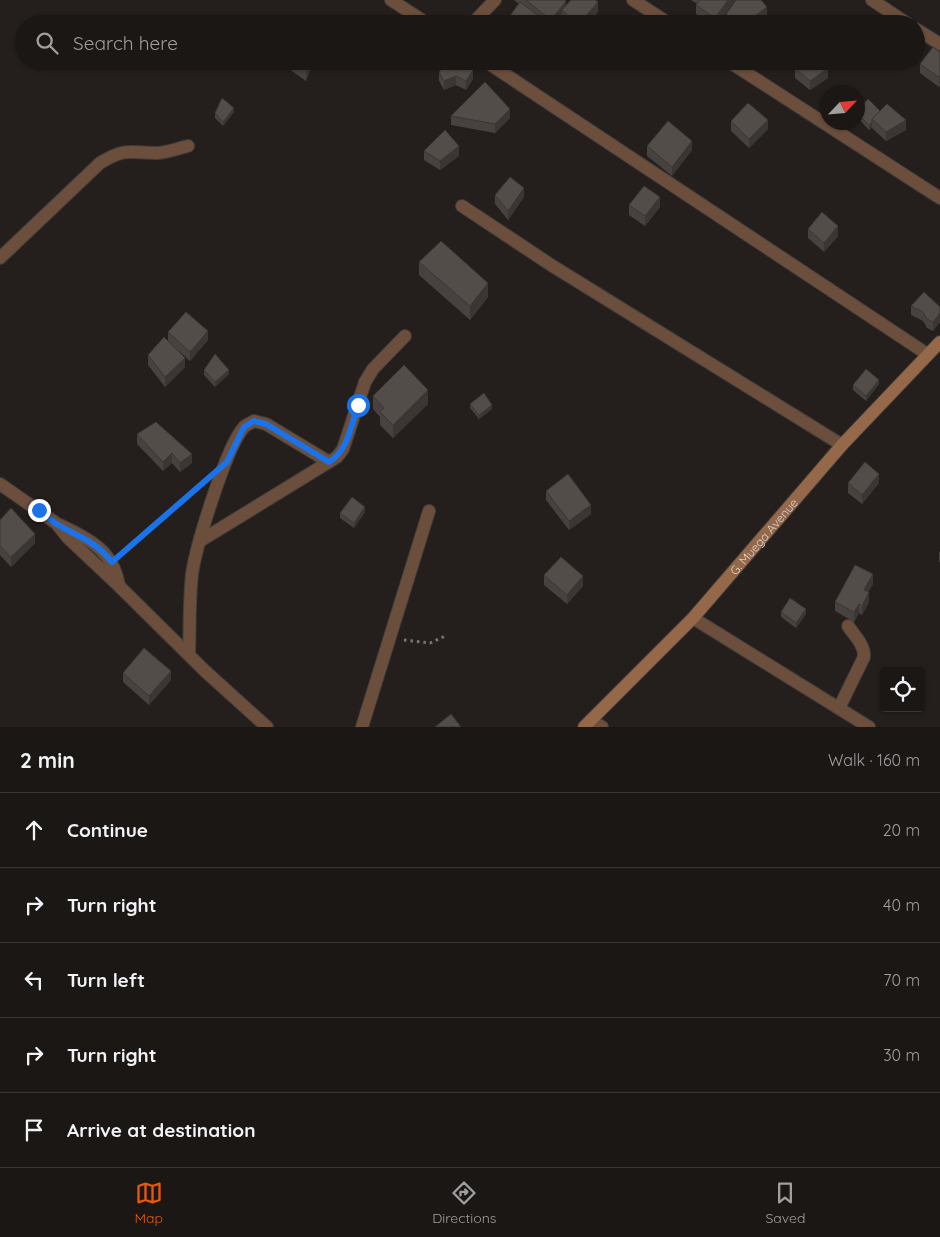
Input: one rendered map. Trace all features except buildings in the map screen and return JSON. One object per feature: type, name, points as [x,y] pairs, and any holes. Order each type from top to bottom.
[{"type":"street","points":[[391,0],[414,15]]},
{"type":"street","points":[[481,15],[495,0]]},
{"type":"street","points":[[633,0],[656,15]]},
{"type":"street","points":[[872,0],[894,15]]},
{"type":"street","points":[[925,35],[940,44]]},
{"type":"street","points":[[499,70],[927,354]]},
{"type":"street","points":[[742,70],[940,198]]},
{"type":"street","points":[[0,258],[100,163],[113,155],[129,151],[159,154],[188,146]]},
{"type":"street","points":[[462,206],[551,265],[842,444]]},
{"type":"street","points":[[200,541],[337,458],[343,449],[366,382],[373,369],[405,336]]},
{"type":"street","name":"G. Muega Avenue","points":[[592,725],[693,618],[842,444],[940,342]]},
{"type":"street","points":[[189,655],[192,574],[200,541],[227,462],[244,427],[254,421],[266,424],[329,462]]},
{"type":"street","points":[[0,484],[56,523],[88,539],[100,548],[112,562],[118,576],[119,586]]},
{"type":"street","points":[[362,727],[429,511]]},
{"type":"street","points":[[56,523],[68,538],[119,586],[204,672],[267,727]]},
{"type":"street","points":[[693,618],[869,727]]},
{"type":"street","points":[[839,708],[864,657],[860,644],[848,626]]},
{"type":"path","points":[[112,562],[205,481]]},
{"type":"path","points":[[389,638],[430,643],[445,636]]},
{"type":"route","points":[[39,510],[56,523],[88,539],[100,548],[112,562],[227,462],[244,427],[254,421],[266,424],[329,462],[337,458],[343,449],[358,405]]}]
